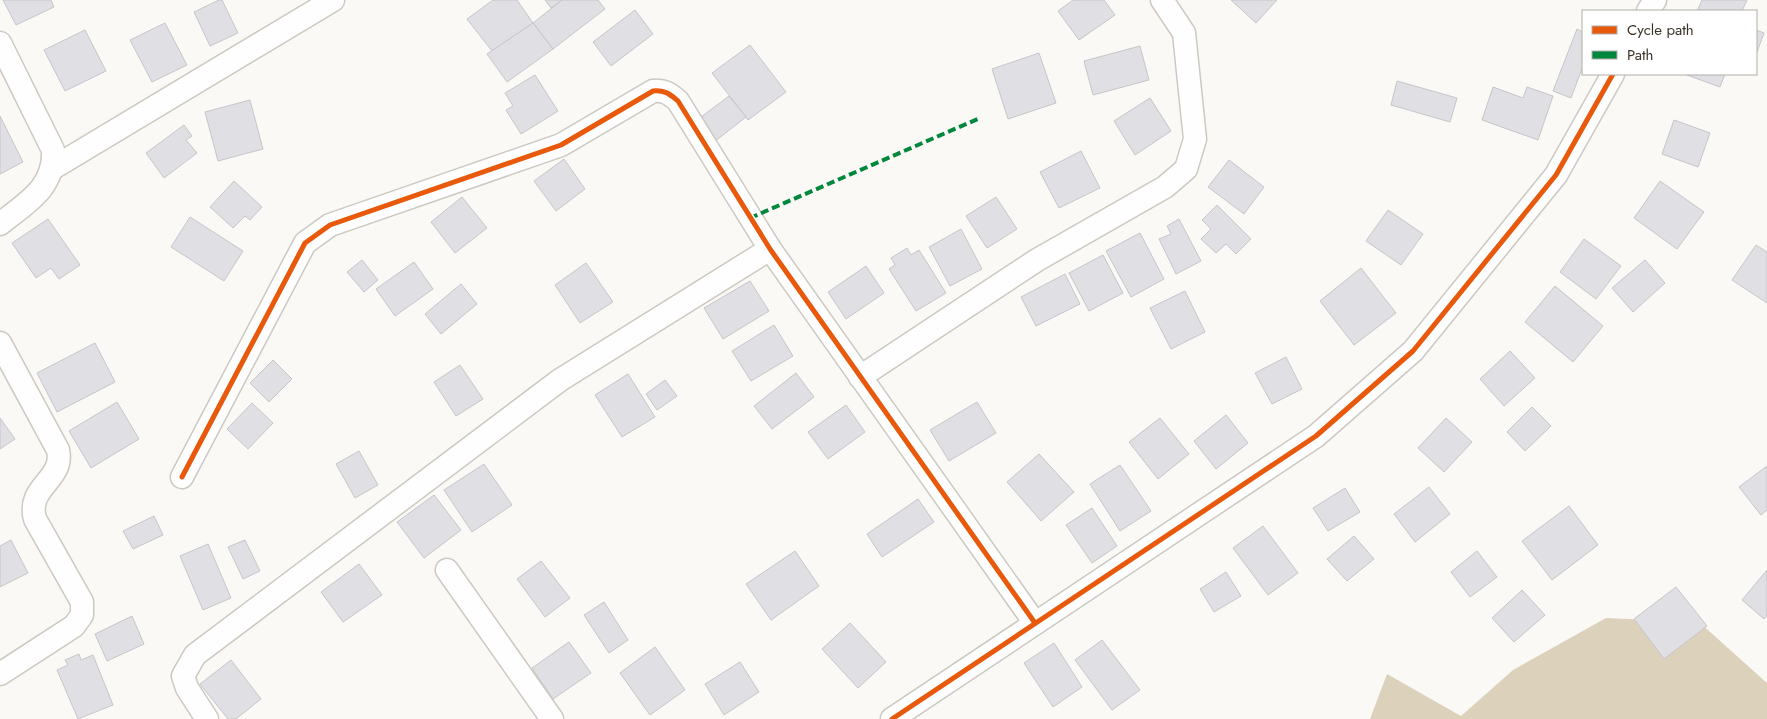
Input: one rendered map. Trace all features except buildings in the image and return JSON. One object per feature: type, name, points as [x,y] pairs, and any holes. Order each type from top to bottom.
[{"type":"street","points":[[53,168],[334,0]]},
{"type":"street","points":[[860,377],[1037,260],[1165,187],[1186,168],[1195,139],[1184,33],[1162,0]]},
{"type":"street","points":[[0,43],[53,150],[53,168],[45,184],[0,224]]},
{"type":"street","points":[[892,719],[1316,436],[1412,351],[1556,175],[1612,75]]},
{"type":"street","points":[[182,477],[305,243],[330,225],[561,145],[653,91],[661,90],[669,93],[678,101],[770,250],[1035,623]]},
{"type":"street","points":[[207,719],[186,688],[183,676],[187,665],[195,655],[560,380],[770,250]]},
{"type":"street","points":[[0,343],[58,450],[60,460],[58,468],[36,496],[33,510],[35,519],[82,602],[82,615],[74,626],[0,674]]},
{"type":"street","points":[[446,570],[552,719]]},
{"type":"shaded area","points":[[1606,618],[1699,622],[1767,683],[1767,719],[1370,719],[1387,674],[1461,716],[1513,670]]},
{"type":"marked path","points":[[750,218],[980,118]]},
{"type":"cycle path","points":[[892,719],[1316,436],[1413,351],[1556,175],[1612,75]]},
{"type":"cycle path","points":[[182,477],[305,243],[330,225],[561,145],[653,91],[660,91],[669,94],[678,101],[770,249],[1035,623]]}]
